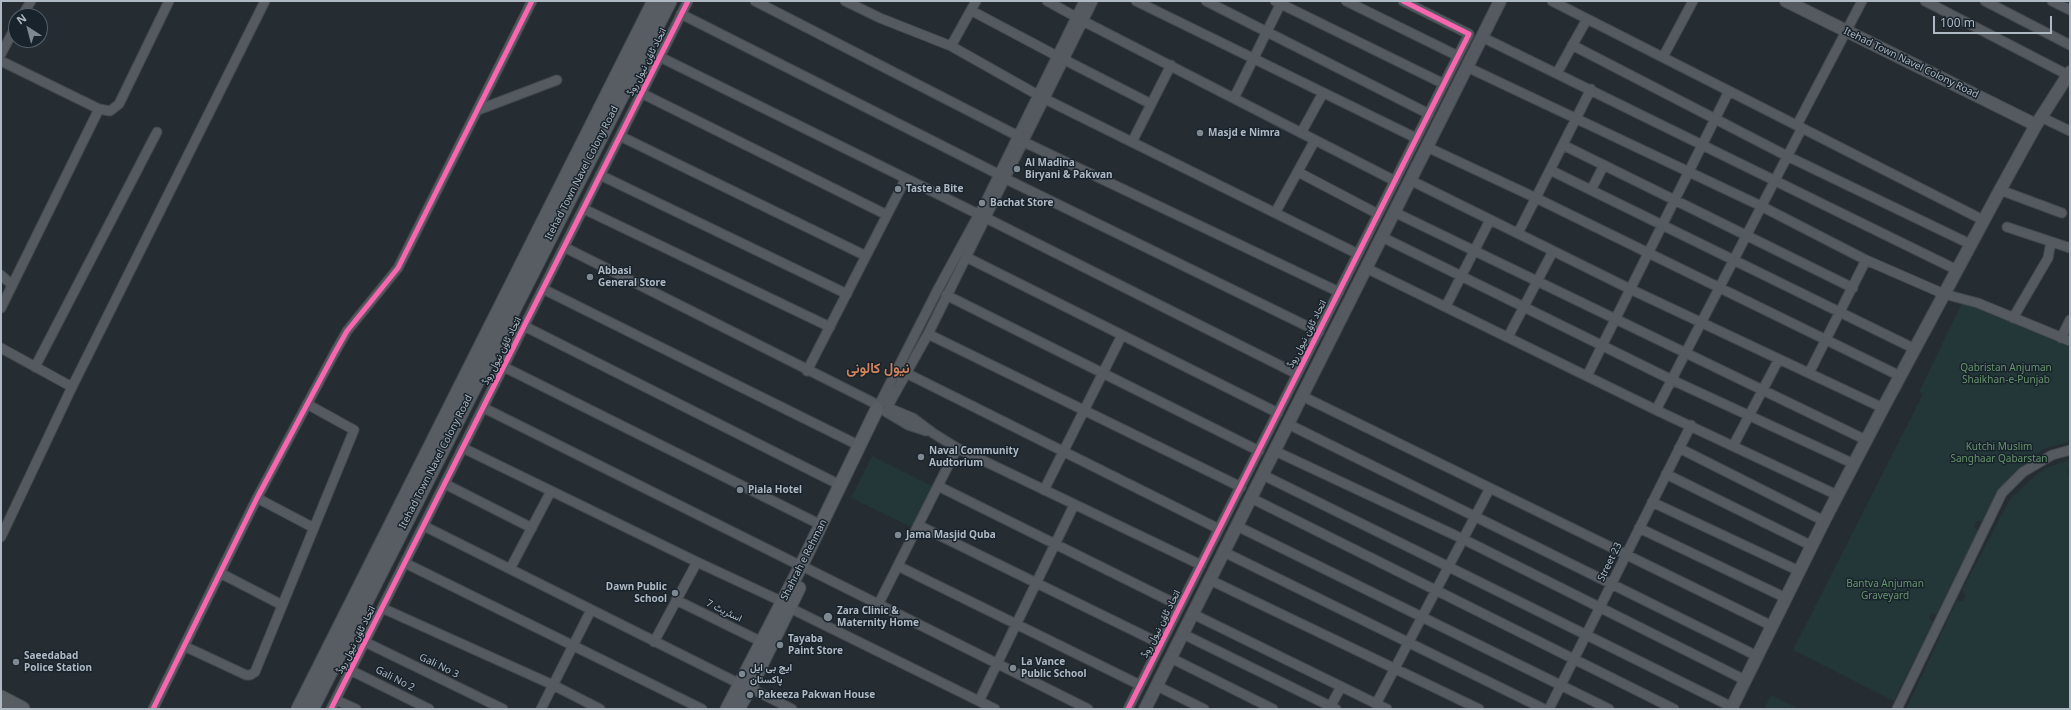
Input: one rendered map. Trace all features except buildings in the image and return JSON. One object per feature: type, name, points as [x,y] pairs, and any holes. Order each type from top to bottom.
[{"type":"highway","points":[[1,698],[22,709]]},
{"type":"main road","name":"Itehad Town Navel Colony Road","points":[[299,709],[655,1]]},
{"type":"main road","name":"Itehad Town Navel Colony Road","points":[[311,709],[669,1]]},
{"type":"main road","name":"Shahrah e Rehman","points":[[805,568],[821,525],[840,485],[860,446],[883,408]]},
{"type":"main road","name":"Shahrah e Rehman","points":[[727,709],[745,686],[805,568],[883,408]]},
{"type":"main road","name":"Shahrah e Rehman","points":[[738,709],[762,642],[786,605]]},
{"type":"street","points":[[1,61],[99,109],[110,111],[119,104],[169,1]]},
{"type":"street","points":[[1,537],[72,387],[265,1]]},
{"type":"street","points":[[153,709],[257,498],[307,404],[347,331],[398,268],[532,1]]},
{"type":"street","name":"اتحاد ٹاؤن نیول روڈ","points":[[331,709],[688,1]]},
{"type":"street","points":[[755,1],[1021,139],[1339,292]]},
{"type":"street","points":[[844,1],[880,18],[952,46],[1041,97],[1358,254]]},
{"type":"street","points":[[952,46],[976,1]]},
{"type":"street","points":[[1047,1],[1079,19],[1394,181]]},
{"type":"street","points":[[883,408],[1021,139],[1079,19],[1084,1]]},
{"type":"street","points":[[1079,19],[1093,1]]},
{"type":"street","points":[[1136,1],[1416,138]]},
{"type":"street","points":[[1206,1],[1429,114]]},
{"type":"street","points":[[1346,1],[1458,56]]},
{"type":"street","name":"اتحاد ٹاؤن نیول روڈ","points":[[1128,709],[1469,34],[1403,1]]},
{"type":"street","points":[[1145,709],[1500,1]]},
{"type":"street","points":[[1552,1],[1983,220]]},
{"type":"street","points":[[1663,57],[1693,1]]},
{"type":"street","name":"Itehad Town Navel Colony Road","points":[[1786,1],[1846,31],[2039,121]]},
{"type":"street","points":[[1656,410],[1787,156],[1799,126],[1862,1]]},
{"type":"street","points":[[1263,475],[1731,708],[1837,495],[1970,244],[2039,121],[2069,75],[1925,1]]},
{"type":"street","points":[[1985,1],[2070,45]]},
{"type":"street","points":[[2052,1],[2070,10]]},
{"type":"street","points":[[1234,98],[1267,32],[1279,2],[1444,84]]},
{"type":"street","points":[[972,11],[1151,104]]},
{"type":"street","points":[[681,14],[1002,176],[1319,332]]},
{"type":"street","points":[[1557,73],[1587,19]]},
{"type":"street","points":[[1,54],[5,37]]},
{"type":"street","points":[[1482,37],[1591,89],[1703,146],[1957,270]]},
{"type":"street","points":[[1572,45],[1787,156],[1970,244]]},
{"type":"street","points":[[660,57],[1297,374]]},
{"type":"street","points":[[1132,142],[1171,65]]},
{"type":"street","points":[[1467,67],[1761,206],[1866,260],[1944,294],[1978,303],[2066,340],[2070,320]]},
{"type":"street","points":[[478,110],[557,80]]},
{"type":"street","points":[[1518,234],[1591,89]]},
{"type":"street","points":[[1587,376],[1703,146],[1729,91]]},
{"type":"street","points":[[641,93],[887,215]]},
{"type":"street","points":[[1301,133],[1322,93]]},
{"type":"street","points":[[1,308],[99,109]]},
{"type":"street","points":[[2039,121],[2070,131]]},
{"type":"street","points":[[35,367],[157,132]]},
{"type":"street","points":[[620,136],[866,256]]},
{"type":"street","points":[[1275,213],[1315,140]]},
{"type":"street","points":[[1563,145],[1853,288]]},
{"type":"street","points":[[1427,146],[1900,376]]},
{"type":"street","points":[[1591,190],[1604,165]]},
{"type":"street","points":[[1550,170],[1663,224],[1915,349]]},
{"type":"street","points":[[1298,172],[1378,214]]},
{"type":"street","points":[[600,175],[847,294]]},
{"type":"street","points":[[807,371],[905,180]]},
{"type":"street","points":[[1410,180],[1630,289],[1883,408]]},
{"type":"street","points":[[2000,190],[2062,213]]},
{"type":"street","points":[[584,209],[830,327]]},
{"type":"street","points":[[1394,212],[1866,440]]},
{"type":"street","points":[[883,408],[906,374],[928,334],[966,257],[982,216]]},
{"type":"street","points":[[1446,306],[1490,220]]},
{"type":"street","points":[[2007,227],[2070,248]]},
{"type":"street","points":[[1382,237],[1672,380],[1854,464]]},
{"type":"street","points":[[2013,318],[2048,258],[2051,242]]},
{"type":"street","points":[[564,248],[883,408],[908,424],[933,433],[958,448],[1201,565]]},
{"type":"street","points":[[1508,336],[1554,251]]},
{"type":"street","points":[[966,257],[1278,413]]},
{"type":"street","points":[[1809,373],[1866,260]]},
{"type":"street","points":[[1366,268],[1508,336],[1656,410],[1837,495]]},
{"type":"street","points":[[1,275],[12,286]]},
{"type":"street","points":[[543,289],[860,446]]},
{"type":"street","points":[[946,295],[1258,451]]},
{"type":"street","points":[[524,326],[840,485]]},
{"type":"street","points":[[928,334],[1240,487]]},
{"type":"street","points":[[1044,490],[1122,335]]},
{"type":"street","points":[[1,348],[72,387]]},
{"type":"street","points":[[1733,446],[1779,359]]},
{"type":"street","points":[[504,367],[821,525]]},
{"type":"street","points":[[906,374],[1219,529]]},
{"type":"street","points":[[1302,396],[1772,626]]},
{"type":"street","points":[[184,646],[250,675],[255,672],[354,430],[307,404]]},
{"type":"street","points":[[484,408],[1088,709]]},
{"type":"street","points":[[1288,424],[1757,656]]},
{"type":"street","name":"Street 23","points":[[1549,709],[1691,426]]},
{"type":"street","points":[[463,448],[786,605],[995,709]]},
{"type":"street","points":[[878,605],[958,448]]},
{"type":"street","points":[[1679,448],[1824,521]]},
{"type":"street","points":[[1897,709],[2002,493],[2022,472],[2052,455],[2070,450]]},
{"type":"street","points":[[1275,451],[1463,539],[1745,680]]},
{"type":"street","points":[[1666,474],[1812,546]]},
{"type":"street","points":[[445,484],[532,528]]},
{"type":"street","points":[[938,486],[1180,606]]},
{"type":"street","points":[[1376,704],[1490,488]]},
{"type":"street","points":[[510,569],[551,491]]},
{"type":"street","points":[[257,498],[314,528]]},
{"type":"street","points":[[1251,498],[1674,709]]},
{"type":"street","points":[[1652,502],[1799,571]]},
{"type":"street","points":[[979,701],[1074,505]]},
{"type":"street","points":[[918,525],[1161,644]]},
{"type":"street","points":[[424,526],[654,642],[792,709]]},
{"type":"street","points":[[1237,526],[1608,709]]},
{"type":"street","points":[[1639,528],[1786,598]]},
{"type":"street","points":[[1224,552],[1544,709]]},
{"type":"street","points":[[654,642],[696,562]]},
{"type":"street","points":[[405,563],[702,709]]},
{"type":"street","points":[[898,566],[1140,685]]},
{"type":"street","points":[[220,573],[282,605]]},
{"type":"street","points":[[1210,580],[1479,709]]},
{"type":"street","name":"اسٹریٹ 7","points":[[676,600],[762,642]]},
{"type":"street","points":[[382,608],[553,685],[600,709]]},
{"type":"street","points":[[541,709],[591,610]]},
{"type":"street","points":[[1193,614],[1387,709]]},
{"type":"street","points":[[1183,634],[1332,708],[1341,687]]},
{"type":"street","name":"Gali No 3","points":[[364,642],[503,709]]},
{"type":"street","points":[[1170,658],[1273,709]]},
{"type":"street","name":"Gali No 2","points":[[350,670],[429,709]]},
{"type":"street","points":[[1157,686],[1204,709]]},
{"type":"street","points":[[336,700],[356,709]]},
{"type":"green space","points":[[1963,301],[2070,346],[2070,442],[2048,447],[2037,453],[2038,456],[2017,470],[1996,493],[1982,521],[1977,521],[1974,526],[1978,531],[1936,615],[1931,613],[1929,617],[1933,622],[1894,701],[1793,650],[1923,394],[1919,392]]},
{"type":"green space","points":[[872,456],[932,486],[911,527],[851,498]]},
{"type":"green space","points":[[2070,459],[2070,469],[2067,469],[2070,479],[2070,709],[1906,709],[1957,600],[1963,601],[1966,595],[1962,590],[2010,499],[2046,468]]},
{"type":"green space","points":[[1771,695],[1799,709],[1764,709]]},
{"type":"cycle path","points":[[153,709],[257,498],[334,354],[347,331],[398,268],[532,1]]},
{"type":"cycle path","points":[[331,709],[688,1]]},
{"type":"cycle path","points":[[1128,709],[1469,34],[1403,1]]},
{"type":"place","name":"Masjd e Nimra","points":[[1200,133]]},
{"type":"place","name":"Al Madina Biryani & Pakwan","points":[[1017,169]]},
{"type":"place","name":"Taste a Bite","points":[[898,189]]},
{"type":"place","name":"Bachat Store","points":[[982,203]]},
{"type":"place","name":"Abbasi General Store","points":[[590,277]]},
{"type":"place","name":"Naval Community Audtorium","points":[[921,457]]},
{"type":"place","name":"Piala Hotel","points":[[740,490]]},
{"type":"place","name":"Jama Masjid Quba","points":[[898,535]]},
{"type":"place","name":"Dawn Public School","points":[[675,593]]},
{"type":"place","name":"Zara Clinic & Maternity Home","points":[[828,617]]},
{"type":"place","name":"Tayaba Paint Store","points":[[780,645]]},
{"type":"place","name":"Saeedabad Police Station","points":[[16,662]]},
{"type":"place","name":"La Vance Public School","points":[[1013,668]]},
{"type":"place","name":"ایچ بی ایل پاکستان","points":[[742,674]]},
{"type":"place","name":"Pakeeza Pakwan House","points":[[750,695]]},
{"type":"district","name":"نیول کالونی","points":[[878,369]]},
{"type":"park label","name":"Qabristan Anjuman Shaikhan-e-Punjab","points":[[2006,374]]},
{"type":"park label","name":"Kutchi Muslim Sanghaar Qabarstan","points":[[1999,452]]},
{"type":"park label","name":"Bantva Anjuman Graveyard","points":[[1885,590]]}]
